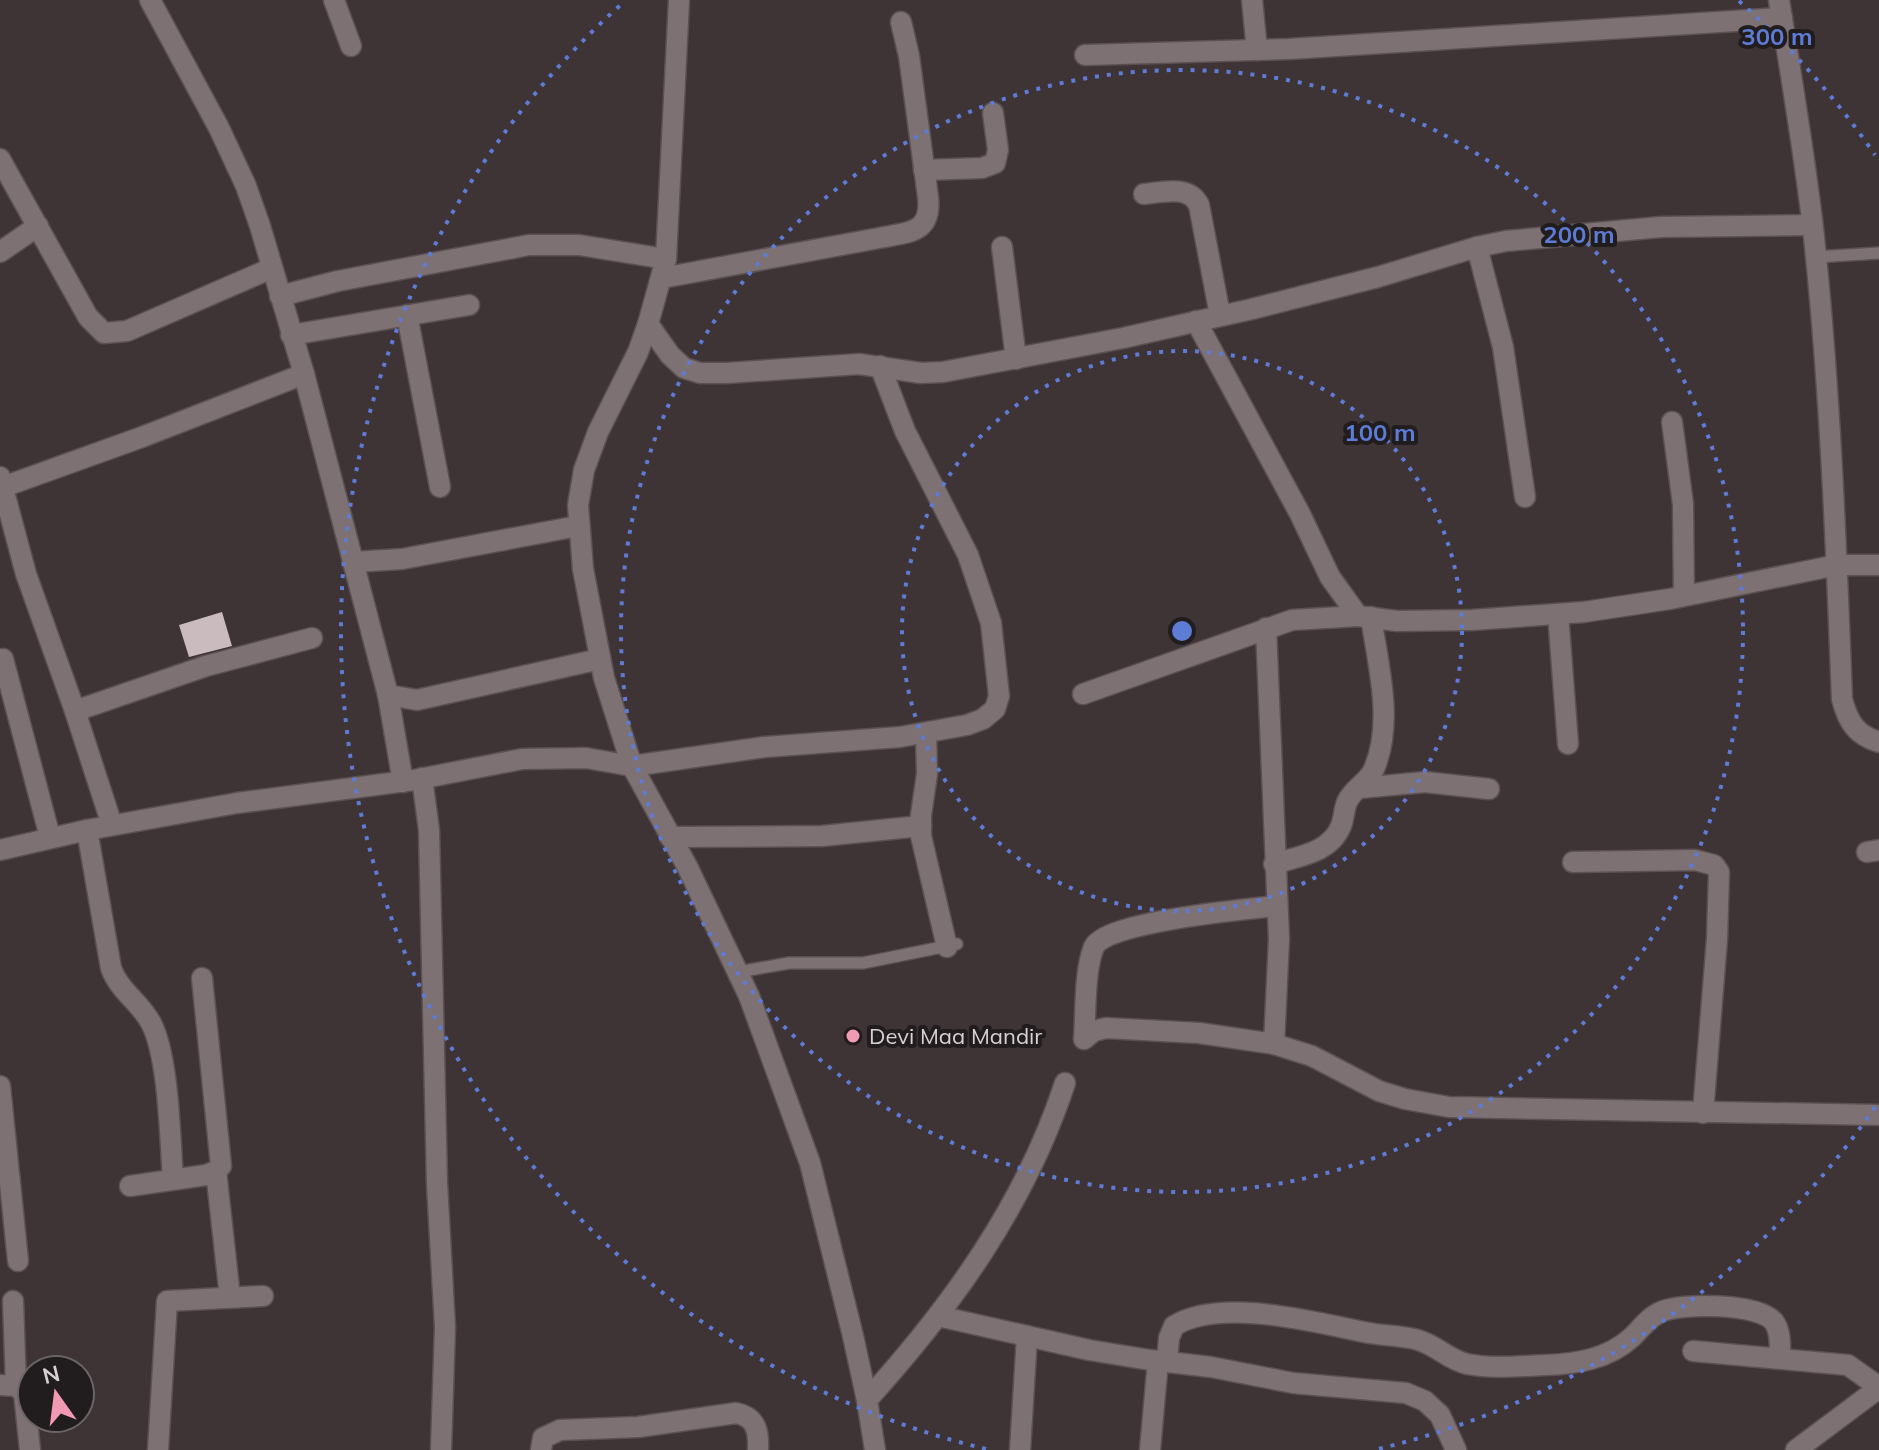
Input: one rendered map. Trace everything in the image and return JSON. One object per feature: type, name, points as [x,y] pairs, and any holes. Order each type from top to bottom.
[{"type":"street","points":[[150,0],[234,160],[260,226],[304,374],[388,695],[429,830],[437,1183],[445,1327],[441,1450]]},
{"type":"street","points":[[334,0],[351,46]]},
{"type":"street","points":[[679,0],[664,269],[638,352],[598,432],[584,470],[578,505],[583,569],[600,659],[632,766],[738,972],[781,1078],[810,1163],[834,1251],[875,1450]]},
{"type":"street","points":[[1252,0],[1257,50]]},
{"type":"street","points":[[1085,55],[1257,50],[1781,9],[1816,257],[1837,565],[1842,699],[1854,729],[1865,738],[1879,742]]},
{"type":"street","points":[[280,296],[338,281],[529,245],[579,245],[664,269],[914,231],[925,224],[929,210],[909,56],[901,22]]},
{"type":"street","points":[[924,170],[982,168],[995,163],[998,150],[993,113]]},
{"type":"street","points":[[0,159],[88,317],[104,333],[115,334],[150,323],[272,268]]},
{"type":"street","points":[[1144,194],[1183,192],[1195,198],[1199,205],[1220,315]]},
{"type":"street","points":[[648,324],[670,355],[684,368],[700,373],[859,364],[932,373],[1016,359],[1196,321],[1378,277],[1477,247],[1535,237],[1619,230],[1812,225]]},
{"type":"street","points":[[0,252],[38,226]]},
{"type":"street","points":[[1002,247],[1016,359]]},
{"type":"street","points":[[1477,247],[1503,347],[1525,497]]},
{"type":"street","points":[[291,335],[469,305]]},
{"type":"street","points":[[407,315],[440,487]]},
{"type":"street","points":[[1196,321],[1300,514],[1330,577],[1365,616],[1382,693],[1383,731],[1373,774],[1347,801],[1335,836],[1326,846],[1274,864]]},
{"type":"street","points":[[0,850],[112,825],[282,796],[412,780],[522,759],[586,758],[632,766],[765,747],[900,737],[967,725],[983,719],[995,709],[999,696],[991,623],[968,555],[905,431],[880,366]]},
{"type":"street","points":[[112,825],[26,574],[2,482],[142,437],[304,374]]},
{"type":"street","points":[[1672,422],[1683,504],[1684,596]]},
{"type":"street","points":[[353,562],[402,559],[578,526]]},
{"type":"street","points":[[1083,694],[1292,620],[1365,616],[1397,621],[1472,620],[1558,614],[1684,596],[1837,565],[1879,565]]},
{"type":"street","points":[[1558,614],[1568,744]]},
{"type":"street","points":[[1266,628],[1279,964],[1274,1044]]},
{"type":"street","points":[[75,711],[194,669],[312,638]]},
{"type":"street","points":[[3,659],[50,837]]},
{"type":"street","points":[[388,695],[417,700],[600,659]]},
{"type":"street","points":[[926,733],[927,774],[921,826],[927,868],[952,945]]},
{"type":"street","points":[[1360,788],[1425,782],[1489,789]]},
{"type":"street","points":[[670,837],[806,837],[921,826]]},
{"type":"street","points":[[87,830],[111,968],[119,986],[151,1023],[156,1036],[165,1086],[173,1179]]},
{"type":"street","points":[[1573,862],[1695,860],[1714,865],[1719,872],[1717,939],[1703,1113]]},
{"type":"street","points":[[1277,906],[1128,928],[1099,939],[1093,948],[1090,966],[1084,1039],[1094,1031],[1123,1028],[1240,1037],[1312,1056],[1379,1091],[1427,1104],[1879,1115]]},
{"type":"street","points":[[130,1186],[216,1171],[221,1166],[202,978]]},
{"type":"street","points":[[867,1400],[909,1354],[1001,1227],[1029,1173],[1065,1083]]},
{"type":"street","points":[[0,1086],[18,1261]]},
{"type":"street","points":[[216,1171],[230,1297]]},
{"type":"street","points":[[158,1450],[167,1301],[263,1296]]},
{"type":"street","points":[[13,1301],[8,1385],[24,1393],[30,1450]]},
{"type":"street","points":[[1150,1450],[1162,1361],[1174,1326],[1190,1318],[1227,1313],[1305,1320],[1404,1337],[1428,1344],[1452,1359],[1470,1365],[1499,1367],[1569,1363],[1615,1351],[1657,1313],[1688,1305],[1767,1315],[1777,1329],[1780,1357]]},
{"type":"street","points":[[938,1316],[1089,1350],[1211,1367],[1293,1383],[1406,1393],[1425,1401],[1440,1415],[1456,1450]]},
{"type":"street","points":[[1020,1450],[1027,1336]]},
{"type":"street","points":[[1693,1351],[1848,1365],[1879,1388],[1806,1448]]},
{"type":"street","points":[[541,1450],[543,1438],[560,1430],[638,1427],[736,1413],[748,1416],[754,1422],[758,1450]]},
{"type":"lane","points":[[1816,257],[1879,253]]},
{"type":"lane","points":[[738,972],[789,963],[863,963],[952,945]]},
{"type":"building","points":[[222,612],[232,646],[189,657],[179,625]]},
{"type":"place","name":"Devi Maa Mandir","points":[[853,1036]]}]
